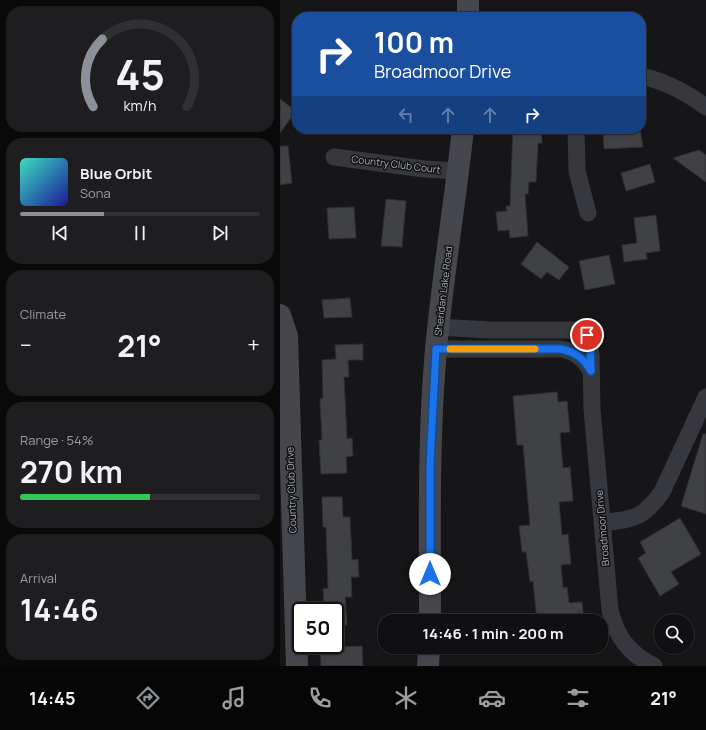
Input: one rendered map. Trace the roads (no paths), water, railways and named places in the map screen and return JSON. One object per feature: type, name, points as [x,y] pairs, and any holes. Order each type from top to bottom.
[{"type":"main road","points":[[468,0],[468,12]]},
{"type":"main road","name":"Sheridan Lake Road","points":[[430,614],[430,465],[436,349],[462,134]]},
{"type":"main road","name":"Country Club Drive","points":[[280,315],[287,336],[296,666]]},
{"type":"main road","points":[[428,666],[429,654]]},
{"type":"street","points":[[646,77],[664,82],[706,107]]},
{"type":"street","points":[[576,134],[576,171],[588,213]]},
{"type":"street","name":"Country Club Court","points":[[334,157],[458,171]]},
{"type":"street","name":"Broadmoor Drive","points":[[438,327],[489,330],[578,330],[587,335],[589,340],[592,409],[608,595],[613,622],[617,632],[631,652],[654,666]]},
{"type":"street","points":[[436,349],[561,349],[571,351],[579,355],[591,371]]},
{"type":"street","points":[[602,523],[636,517],[646,512],[653,505],[662,492],[706,396]]}]
